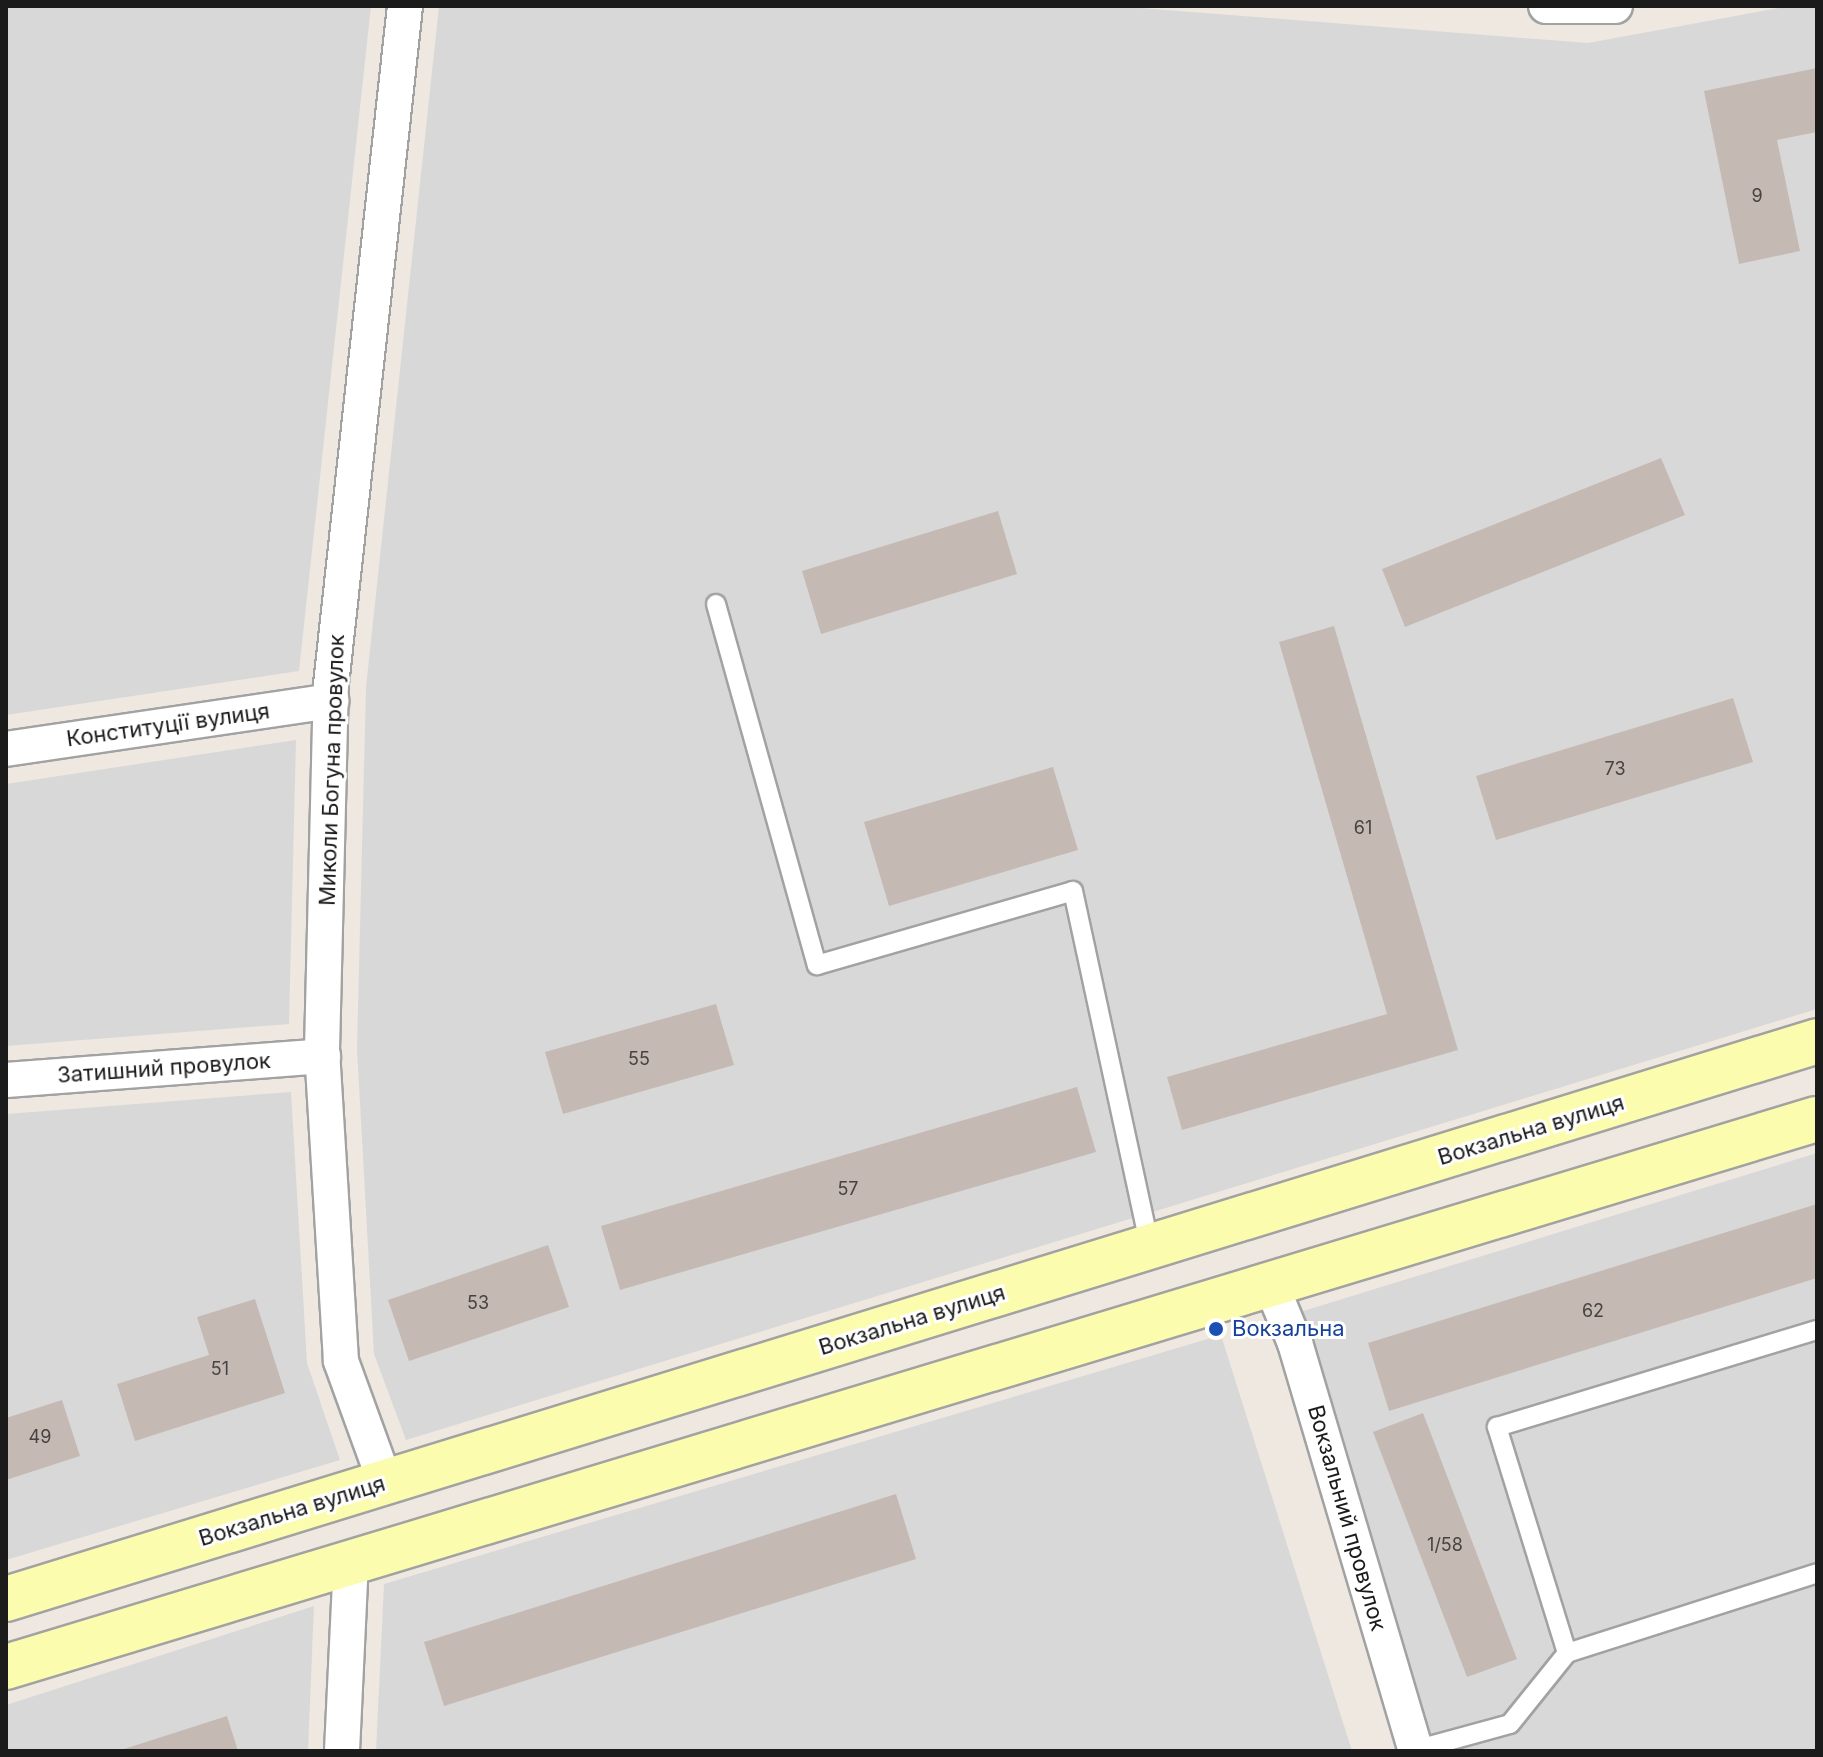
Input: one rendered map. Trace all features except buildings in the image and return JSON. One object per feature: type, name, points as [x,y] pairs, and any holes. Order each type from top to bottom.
[{"type":"street","name":"Миколи Богуна провулок","points":[[385,1482],[341,1361],[323,1056],[331,701],[405,6]]},
{"type":"street","points":[[1546,6],[1615,6]]},
{"type":"street","name":"Конституції вулиця","points":[[6,749],[331,701]]},
{"type":"street","name":"Вокзальна вулиця","points":[[6,1599],[1817,1041]]},
{"type":"street","name":"Затишний провулок","points":[[6,1080],[323,1056]]},
{"type":"street","points":[[6,1667],[351,1559],[1272,1287],[1817,1119]]},
{"type":"street","name":"Вокзальний провулок","points":[[1272,1287],[1295,1343],[1415,1750]]},
{"type":"street","points":[[342,1751],[351,1559]]},
{"type":"lane","points":[[716,604],[817,965],[1073,891],[1150,1247]]},
{"type":"lane","points":[[1567,1653],[1497,1427],[1817,1330]]},
{"type":"lane","points":[[1415,1750],[1510,1724],[1567,1653],[1817,1573]]},
{"type":"shaded area","points":[[6,6],[371,6],[299,671],[6,715]]},
{"type":"shaded area","points":[[439,6],[1115,6],[1588,43],[1789,6],[1817,6],[1817,1009],[406,1440],[374,1354],[357,1049],[366,687]]},
{"type":"shaded area","points":[[296,740],[289,1024],[6,1046],[6,784]]},
{"type":"shaded area","points":[[291,1092],[307,1363],[340,1460],[6,1560],[6,1114]]},
{"type":"shaded area","points":[[1817,1153],[1817,1751],[1425,1751],[1287,1316]]},
{"type":"shaded area","points":[[1221,1335],[1352,1751],[376,1751],[384,1584]]},
{"type":"shaded area","points":[[314,1606],[308,1751],[6,1751],[6,1705]]},
{"type":"place","name":"Вокзальна","points":[[1216,1329]]}]
